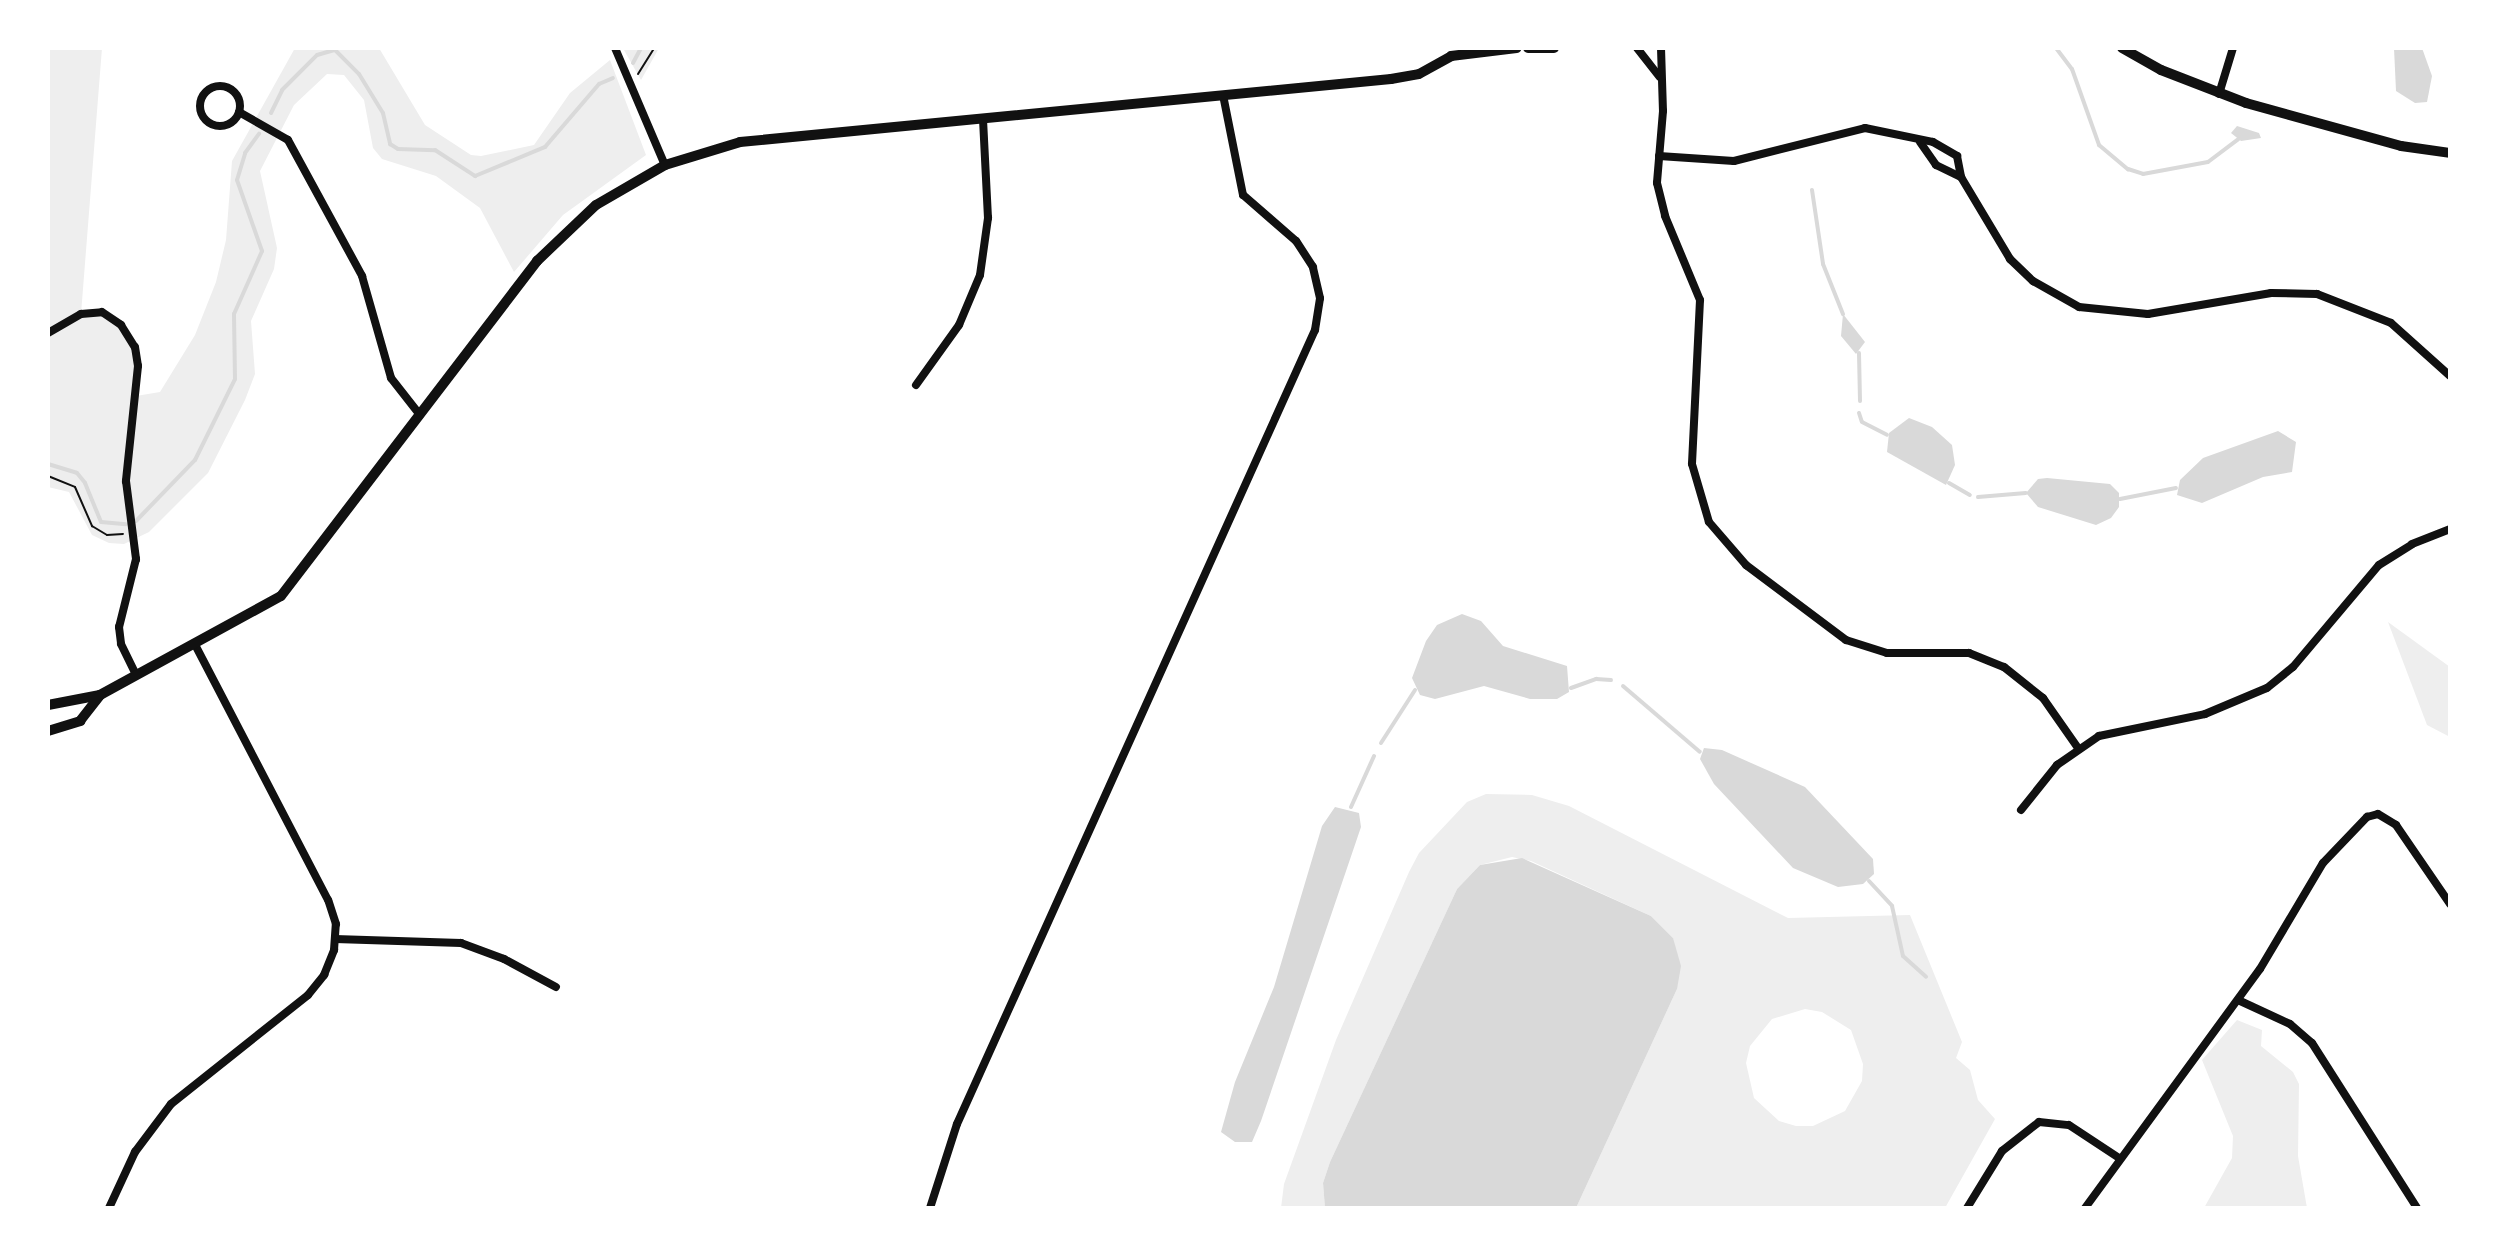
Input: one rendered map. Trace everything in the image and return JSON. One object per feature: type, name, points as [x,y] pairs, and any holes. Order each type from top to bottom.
[{"type":"street","points":[[615,48],[665,165]]},
{"type":"street","points":[[48,705],[100,695],[281,596],[556,240],[596,205],[665,165],[740,142],[1391,79],[1419,74],[1451,56],[1517,48]]},
{"type":"street","points":[[1528,48],[1554,48]]},
{"type":"street","points":[[1637,48],[1660,77]]},
{"type":"street","points":[[1661,48],[1660,77],[1664,96],[1659,156],[1663,208],[1700,300],[1693,475],[1702,509],[1720,538],[1817,620],[1858,645],[1887,653],[1969,653],[2004,667],[2043,698],[2078,748]]},
{"type":"street","points":[[2122,48],[2219,94],[2381,141],[2450,153]]},
{"type":"street","points":[[2219,94],[2233,48]]},
{"type":"street","points":[[230,88],[238,97],[239,112],[227,126],[215,127],[200,111],[201,99],[208,90],[230,88]]},
{"type":"street","points":[[930,1208],[957,1124],[1315,330],[1320,298],[1313,267],[1296,241],[1243,195],[1223,95]]},
{"type":"street","points":[[239,112],[288,140],[362,276],[391,378],[420,415]]},
{"type":"street","points":[[916,385],[959,325],[980,275],[988,208],[983,118]]},
{"type":"street","points":[[1659,156],[1734,161],[1865,128],[1950,150],[1960,162],[1961,177],[2010,259],[2033,281],[2079,307],[2148,314],[2271,293],[2317,294],[2391,323],[2450,376]]},
{"type":"street","points":[[1920,142],[1936,165],[1961,177]]},
{"type":"street","points":[[48,333],[81,314],[102,312],[121,325],[135,347],[138,366],[126,481],[136,559],[119,627],[121,644],[136,675]]},
{"type":"street","points":[[2021,810],[2036,787],[2078,748],[2111,731],[2223,708],[2267,688],[2293,667],[2379,565],[2412,544],[2450,529]]},
{"type":"street","points":[[109,1208],[135,1152],[158,1119],[201,1078],[317,985],[335,939],[324,892],[195,645]]},
{"type":"street","points":[[48,731],[80,721],[100,695]]},
{"type":"street","points":[[2085,1208],[2238,1000],[2330,853],[2367,817],[2378,814],[2403,835],[2450,904]]},
{"type":"street","points":[[335,939],[461,943],[497,955],[556,987]]},
{"type":"street","points":[[2238,1000],[2290,1024],[2312,1043],[2417,1208]]},
{"type":"street","points":[[1967,1208],[2002,1151],[2039,1122],[2069,1125],[2119,1158]]},
{"type":"path","points":[[630,84],[654,48]]},
{"type":"path","points":[[48,476],[75,487],[92,526],[107,535],[133,533]]},
{"type":"shaded area","points":[[48,48],[102,48],[81,314],[111,317],[135,347],[136,396],[160,392],[195,335],[216,282],[226,240],[232,161],[295,48],[379,48],[425,125],[471,155],[481,156],[534,145],[570,93],[610,60],[646,155],[563,215],[514,272],[480,208],[436,176],[382,159],[373,148],[364,100],[344,75],[327,74],[294,105],[260,171],[277,248],[274,269],[251,321],[255,374],[245,400],[208,473],[149,532],[124,544],[109,543],[92,535],[69,492],[48,487]]},
{"type":"shaded area","points":[[659,48],[641,80],[624,50]]},
{"type":"shaded area","points":[[2394,48],[2422,48],[2432,76],[2427,102],[2415,103],[2396,91]]},
{"type":"shaded area","points":[[2237,126],[2259,133],[2261,138],[2241,141],[2231,133]]},
{"type":"shaded area","points":[[1843,314],[1865,342],[1856,354],[1841,336]]},
{"type":"shaded area","points":[[1909,418],[1932,427],[1952,445],[1955,465],[1946,485],[1887,452],[1889,433]]},
{"type":"shaded area","points":[[2278,431],[2296,442],[2292,472],[2263,477],[2202,503],[2177,495],[2180,480],[2203,458]]},
{"type":"shaded area","points":[[2038,479],[2110,484],[2119,493],[2119,507],[2111,518],[2096,525],[2038,507],[2026,493]]},
{"type":"shaded area","points":[[1462,614],[1481,621],[1503,646],[1567,666],[1569,692],[1557,699],[1530,699],[1484,686],[1435,699],[1420,695],[1412,678],[1426,641],[1437,625]]},
{"type":"shaded area","points":[[2388,622],[2450,667],[2450,737],[2427,725]]},
{"type":"shaded area","points":[[1704,748],[1722,750],[1805,787],[1873,859],[1874,874],[1863,884],[1838,887],[1793,868],[1714,784],[1700,759]]},
{"type":"shaded area","points":[[1486,794],[1532,795],[1569,806],[1788,918],[1910,915],[1962,1042],[1956,1058],[1970,1070],[1978,1100],[1995,1119],[1945,1208],[1576,1208],[1677,989],[1673,938],[1651,916],[1531,861],[1512,857],[1480,865],[1457,889],[1330,1162],[1323,1183],[1325,1208],[1281,1208],[1284,1184],[1336,1040],[1409,872],[1419,853],[1467,802]],"holes":[[[1805,1009],[1822,1012],[1851,1030],[1863,1064],[1862,1081],[1845,1111],[1813,1126],[1796,1126],[1779,1121],[1754,1098],[1746,1063],[1750,1046],[1772,1019]]]},
{"type":"shaded area","points":[[1335,807],[1359,813],[1361,827],[1261,1121],[1252,1142],[1235,1142],[1221,1132],[1235,1082],[1274,987],[1322,826]]},
{"type":"shaded area","points":[[1522,858],[1651,916],[1673,938],[1681,966],[1677,989],[1576,1208],[1325,1208],[1323,1183],[1330,1162],[1457,889],[1480,865]]},
{"type":"shaded area","points":[[2237,1020],[2262,1030],[2261,1046],[2293,1072],[2299,1084],[2298,1156],[2307,1208],[2204,1208],[2232,1158],[2233,1136],[2202,1060]]},
{"type":"waterway","points":[[633,63],[641,48]]},
{"type":"waterway","points":[[2056,48],[2072,69],[2099,145],[2128,169],[2143,174],[2208,162],[2238,139]]},
{"type":"waterway","points":[[271,113],[282,90],[317,55],[335,50],[359,74],[383,113],[390,144],[398,149],[435,150],[475,176],[545,147],[599,84],[613,78]]},
{"type":"waterway","points":[[136,521],[195,460],[235,379],[234,314],[262,251],[237,180],[245,153],[259,134]]},
{"type":"waterway","points":[[1812,190],[1823,264],[1843,314]]},
{"type":"waterway","points":[[1859,353],[1860,401]]},
{"type":"waterway","points":[[1859,413],[1862,422],[1887,435]]},
{"type":"waterway","points":[[48,464],[77,473],[85,483],[101,522],[126,524]]},
{"type":"waterway","points":[[1949,483],[1970,495]]},
{"type":"waterway","points":[[2120,499],[2176,488]]},
{"type":"waterway","points":[[1978,497],[2026,493]]},
{"type":"waterway","points":[[1571,688],[1596,679],[1611,680]]},
{"type":"waterway","points":[[1623,686],[1700,752]]},
{"type":"waterway","points":[[1381,743],[1415,690]]},
{"type":"waterway","points":[[1351,807],[1374,756]]},
{"type":"waterway","points":[[1869,881],[1892,906],[1903,956],[1926,977]]}]
